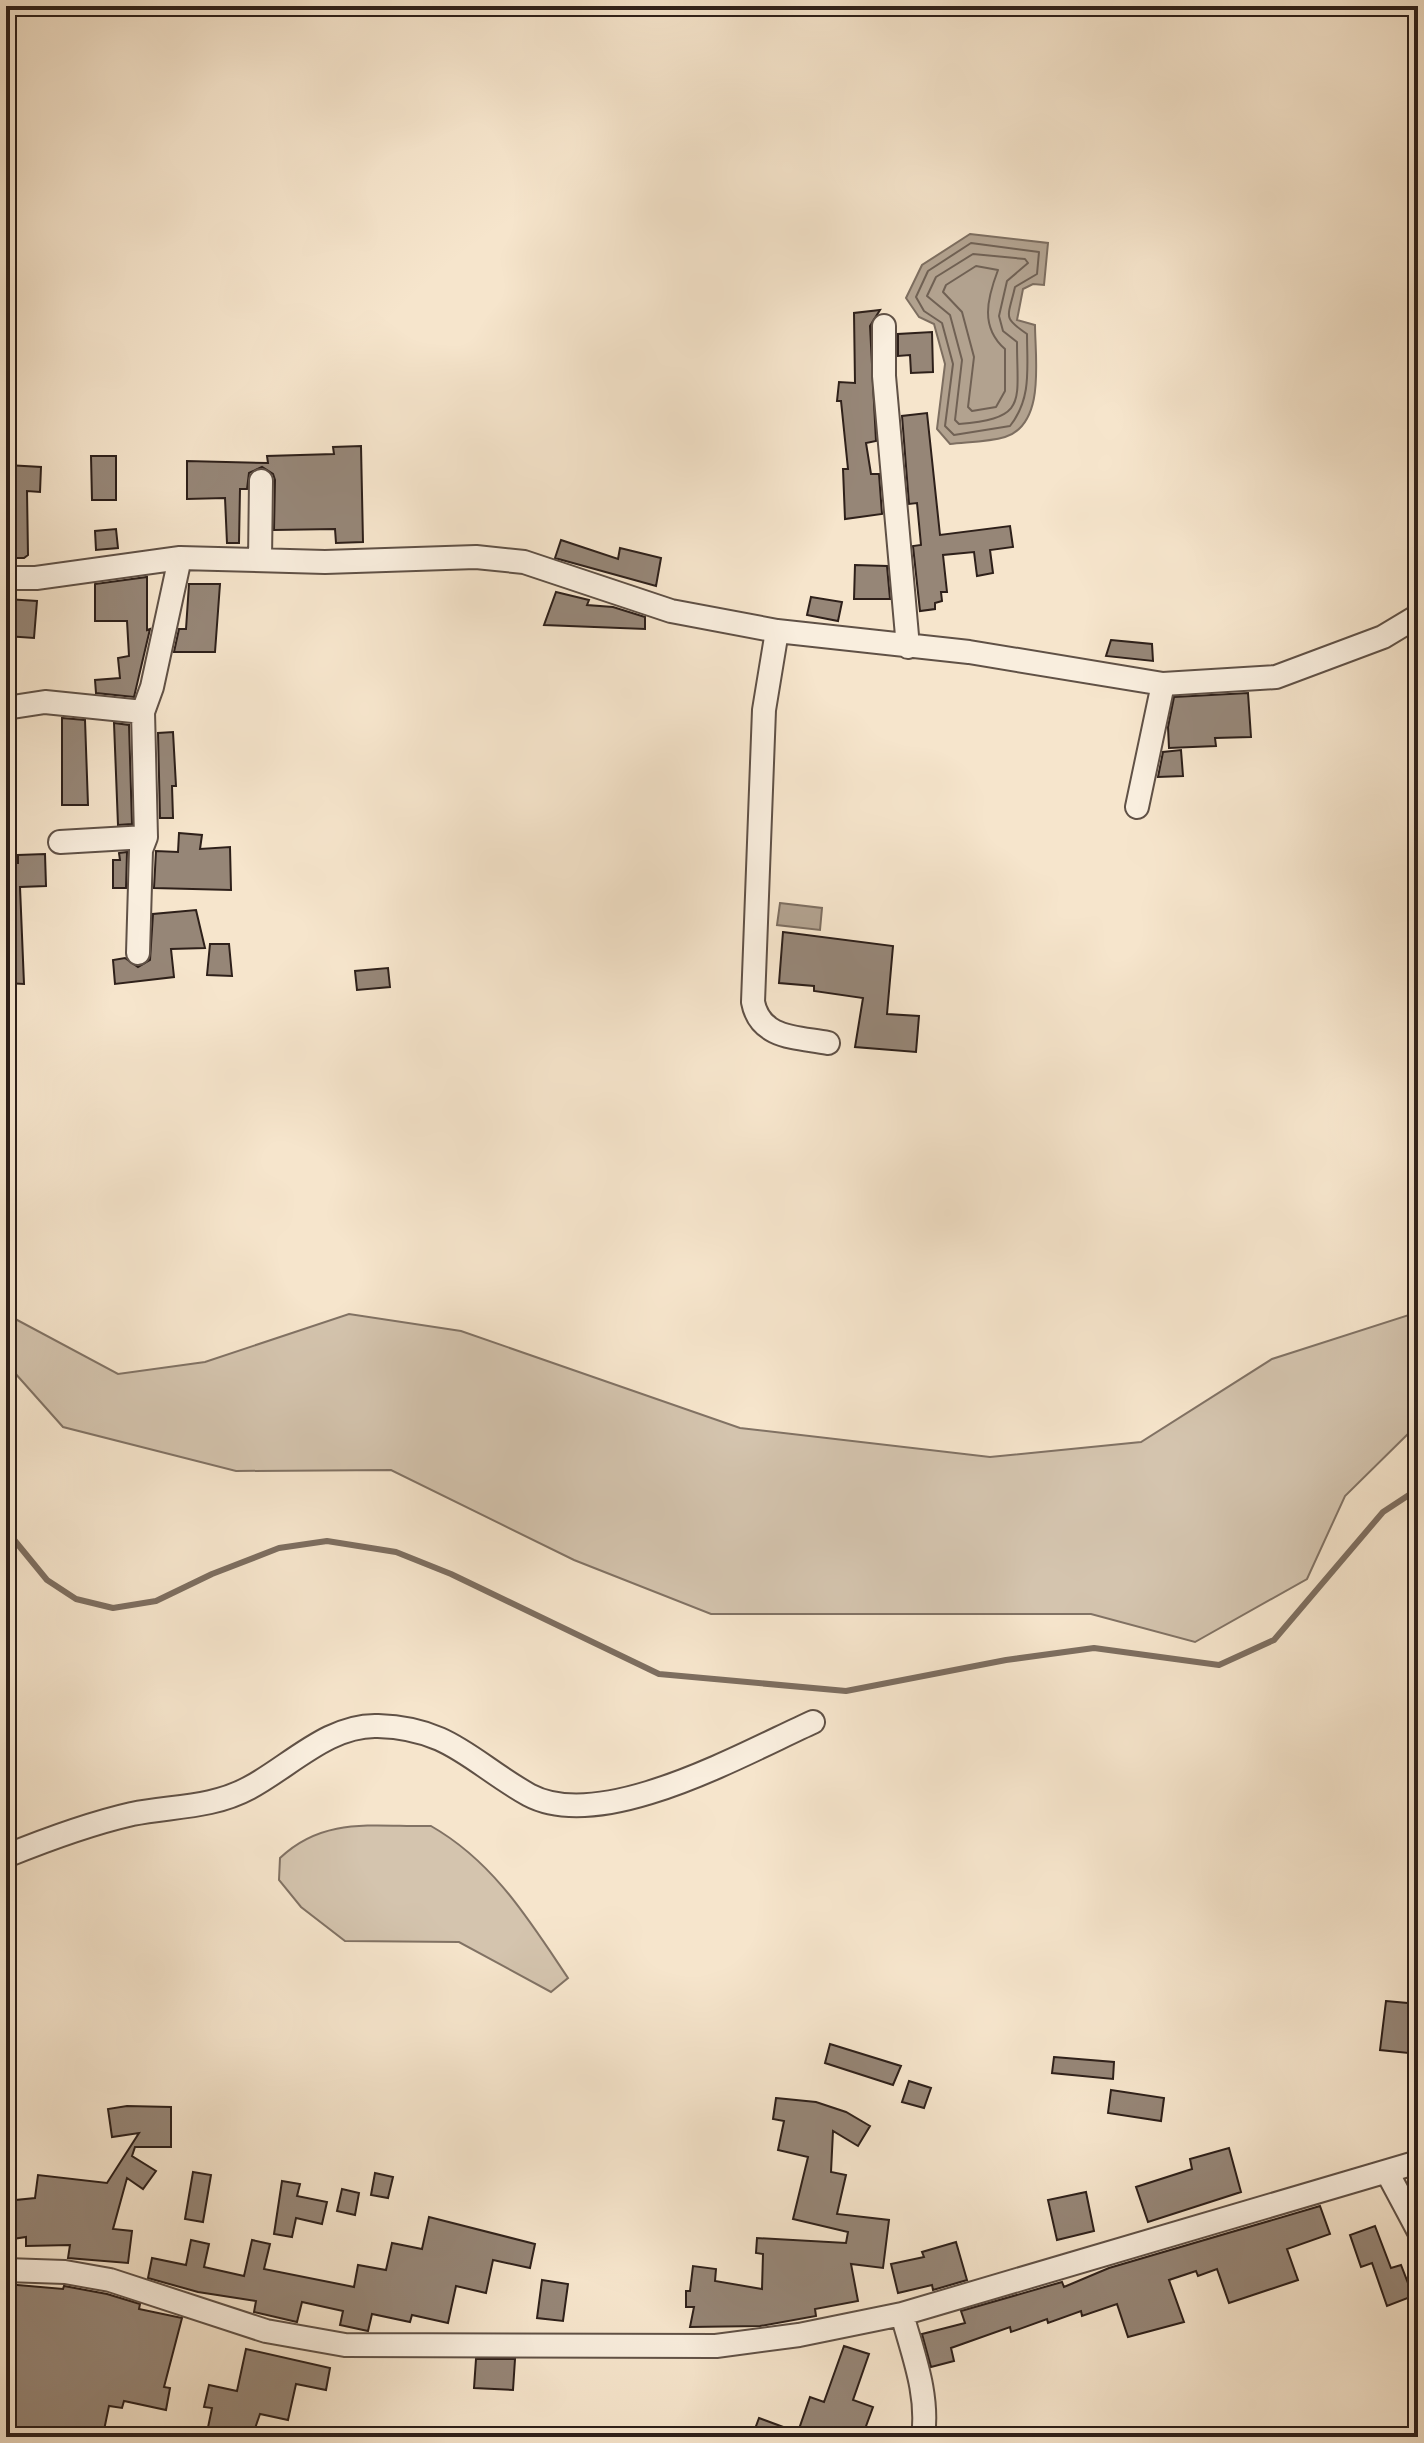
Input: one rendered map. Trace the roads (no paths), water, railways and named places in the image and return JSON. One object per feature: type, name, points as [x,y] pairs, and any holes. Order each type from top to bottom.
[{"type":"street","points":[[884,326],[884,376],[908,647]]},
{"type":"street","points":[[260,560],[261,481]]},
{"type":"street","points":[[6,578],[36,578],[180,558],[199,561],[325,562],[476,557],[524,562],[671,611],[777,631],[969,652],[1163,684],[1276,677],[1383,637],[1418,616]]},
{"type":"street","points":[[138,953],[141,850],[146,837],[143,712],[152,687],[180,558]]},
{"type":"street","points":[[777,631],[764,710],[753,1002],[757,1017],[774,1033],[828,1043]]},
{"type":"street","points":[[1137,807],[1163,684]]},
{"type":"street","points":[[6,708],[45,702],[143,712]]},
{"type":"street","points":[[60,842],[146,837]]},
{"type":"street","points":[[6,1856],[81,1826],[214,1802],[249,1788],[339,1733],[374,1725],[410,1729],[441,1738],[529,1795],[556,1805],[583,1805],[621,1799],[692,1776],[813,1722]]},
{"type":"street","points":[[6,2270],[51,2270],[110,2280],[266,2331],[345,2345],[716,2346],[799,2335],[902,2314],[1418,2162]]},
{"type":"street","points":[[1387,2172],[1418,2230]]},
{"type":"street","points":[[902,2314],[925,2401],[923,2437]]},
{"type":"water","points":[[970,234],[1048,243],[1044,285],[1033,284],[1023,289],[1017,320],[1035,325],[1035,388],[1033,405],[1018,430],[998,439],[950,444],[937,429],[945,364],[934,324],[919,317],[906,298],[922,265]]},
{"type":"water","points":[[780,903],[822,908],[820,930],[777,925]]},
{"type":"waterway","points":[[6,1530],[47,1580],[76,1599],[113,1608],[156,1601],[212,1574],[279,1548],[327,1541],[396,1552],[451,1574],[659,1674],[846,1691],[1006,1660],[1094,1648],[1219,1665],[1274,1640],[1383,1512],[1418,1489]]}]
